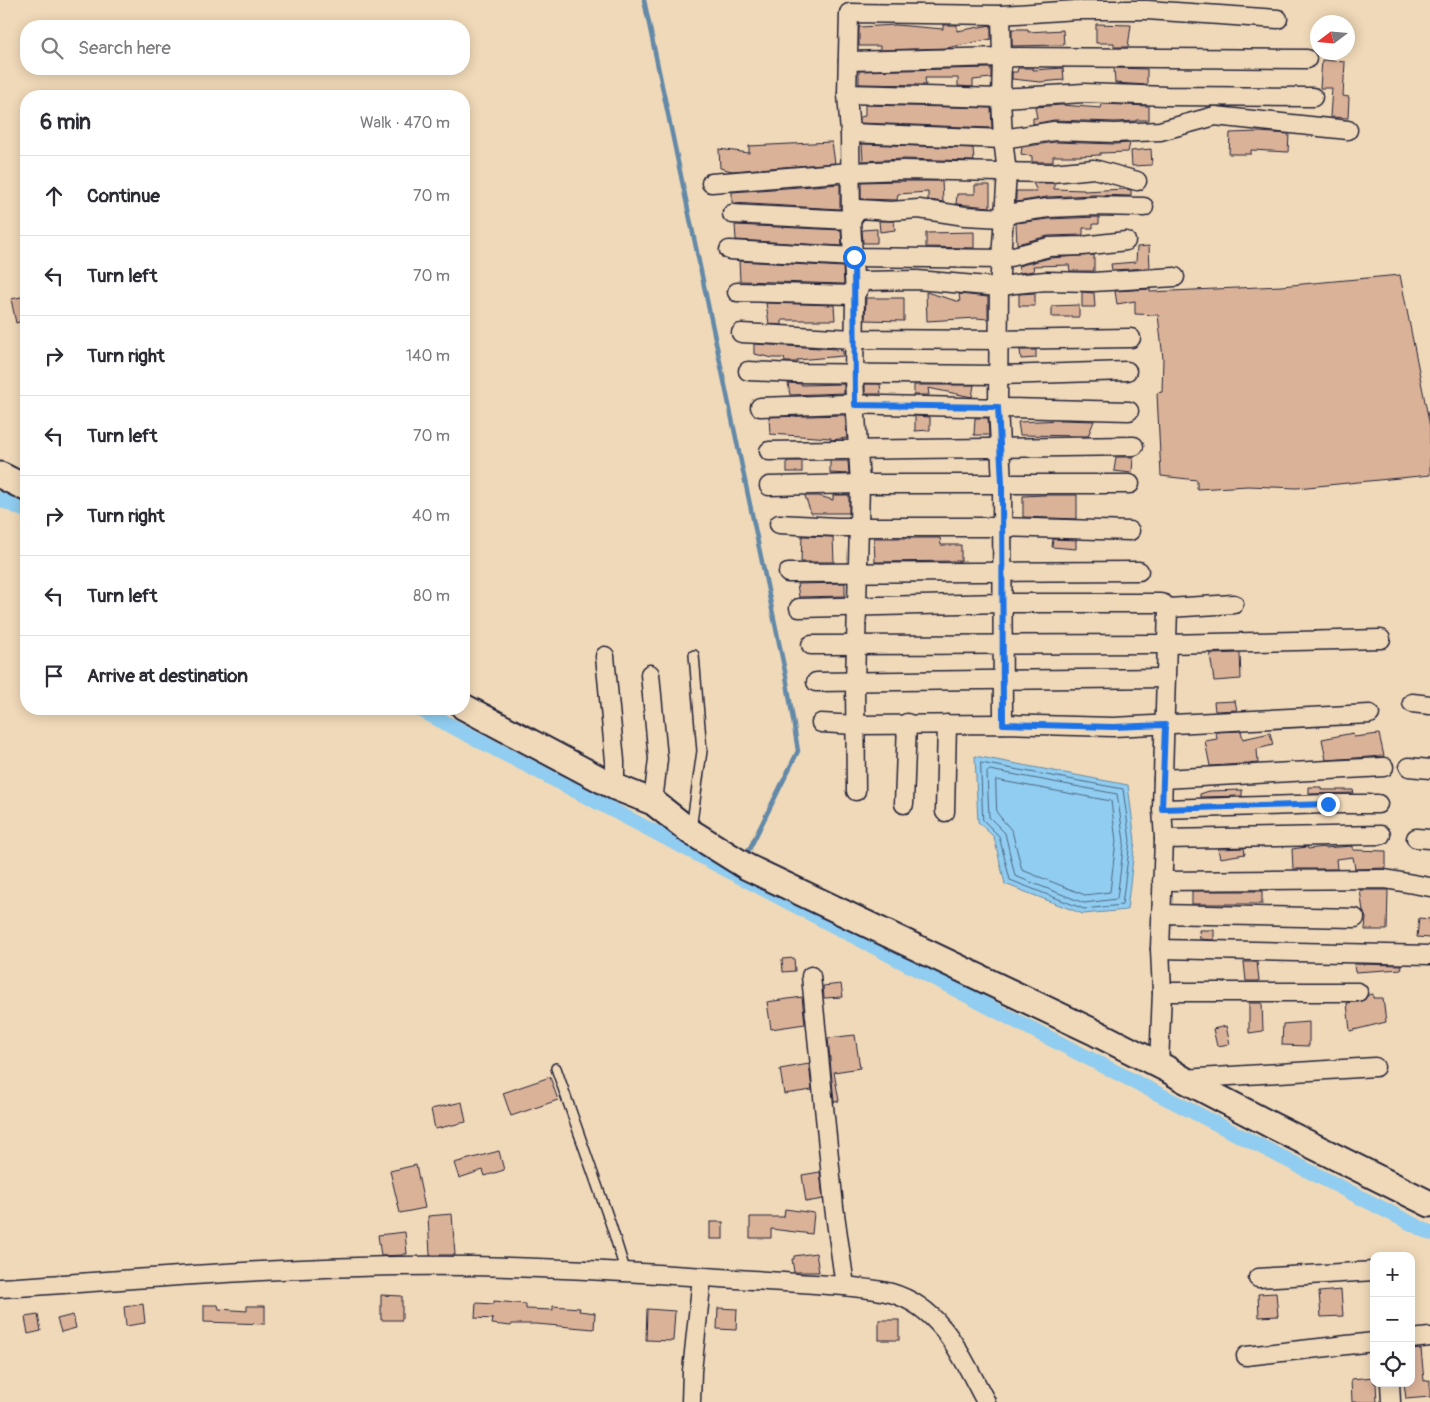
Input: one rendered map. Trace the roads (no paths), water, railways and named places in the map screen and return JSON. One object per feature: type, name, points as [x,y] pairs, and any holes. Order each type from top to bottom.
[{"type":"main road","points":[[0,475],[20,485]]},
{"type":"main road","points":[[470,710],[616,787],[653,802],[691,832],[740,863],[1096,1033],[1273,1126],[1430,1204]]},
{"type":"street","points":[[856,791],[860,484],[855,405],[855,294],[847,94],[849,13],[1001,16],[1146,5],[1278,20]]},
{"type":"street","points":[[1001,16],[1001,98],[1007,173],[1000,287],[998,407],[1002,483],[1003,724]]},
{"type":"street","points":[[848,61],[1002,57],[1307,58]]},
{"type":"street","points":[[847,94],[1001,98],[1084,93],[1167,96],[1312,97]]},
{"type":"street","points":[[850,133],[1003,139],[1054,131],[1115,133],[1160,131],[1215,116],[1348,130]]},
{"type":"street","points":[[711,183],[851,172],[903,170],[1052,173],[1094,169],[1137,181]]},
{"type":"street","points":[[851,220],[859,209],[890,212],[919,209],[965,216],[1003,218],[1013,213],[1048,208],[1094,206],[1144,207]]},
{"type":"street","points":[[732,214],[851,220]]},
{"type":"street","points":[[729,250],[854,257],[1002,259],[1049,247],[1082,246],[1126,240]]},
{"type":"street","points":[[855,294],[863,281],[917,280],[1000,287],[1046,281],[1093,282],[1175,277]]},
{"type":"street","points":[[737,292],[855,294]]},
{"type":"street","points":[[741,333],[854,339],[999,340],[1131,338]]},
{"type":"street","points":[[748,371],[999,375],[1128,371]]},
{"type":"street","points":[[760,407],[855,405],[1129,411]]},
{"type":"street","points":[[769,451],[1134,446]]},
{"type":"street","points":[[769,486],[1002,483],[1130,484]]},
{"type":"street","points":[[779,524],[859,528],[1001,528],[1130,531]]},
{"type":"street","points":[[788,573],[1139,572]]},
{"type":"street","points":[[799,608],[1002,603],[1160,603],[1168,608],[1234,604]]},
{"type":"street","points":[[1160,1065],[1162,992],[1160,949],[1164,839],[1162,809],[1168,608]]},
{"type":"street","points":[[811,645],[1166,644],[1381,639]]},
{"type":"street","points":[[605,656],[616,787]]},
{"type":"street","points":[[650,674],[658,759],[653,802]]},
{"type":"street","points":[[816,682],[1166,678]]},
{"type":"street","points":[[1412,703],[1430,705]]},
{"type":"street","points":[[821,723],[856,725],[907,723],[1113,727],[1370,714]]},
{"type":"street","points":[[904,804],[907,723]]},
{"type":"street","points":[[946,812],[948,724]]},
{"type":"street","points":[[1163,779],[1384,767]]},
{"type":"street","points":[[1409,767],[1430,769]]},
{"type":"street","points":[[1162,809],[1378,804]]},
{"type":"street","points":[[1164,839],[1381,835]]},
{"type":"street","points":[[1162,881],[1385,879],[1430,887]]},
{"type":"street","points":[[1161,914],[1355,918]]},
{"type":"street","points":[[1160,949],[1430,955]]},
{"type":"street","points":[[811,976],[834,1207],[845,1286]]},
{"type":"street","points":[[1162,992],[1358,992]]},
{"type":"street","points":[[1183,1079],[1376,1067]]},
{"type":"street","points":[[0,1288],[269,1271],[399,1266],[536,1268],[845,1286],[890,1292],[909,1300],[936,1318],[950,1335],[986,1402]]},
{"type":"street","points":[[1258,1278],[1370,1271]]},
{"type":"street","points":[[691,1402],[692,1371],[702,1278]]},
{"type":"street","points":[[1415,1339],[1430,1337]]},
{"type":"street","points":[[1246,1356],[1370,1342]]},
{"type":"street","points":[[1390,1387],[1391,1402]]},
{"type":"lane","points":[[691,832],[702,751],[694,655]]},
{"type":"lane","points":[[556,1068],[626,1273]]},
{"type":"water","points":[[975,756],[1128,785],[1135,841],[1127,910],[1083,914],[1005,884],[994,837],[978,822]]},
{"type":"waterway","points":[[644,0],[786,676],[798,751],[745,858]]},
{"type":"waterway","points":[[0,499],[20,508]]},
{"type":"waterway","points":[[430,715],[1018,1022],[1430,1233]]}]
